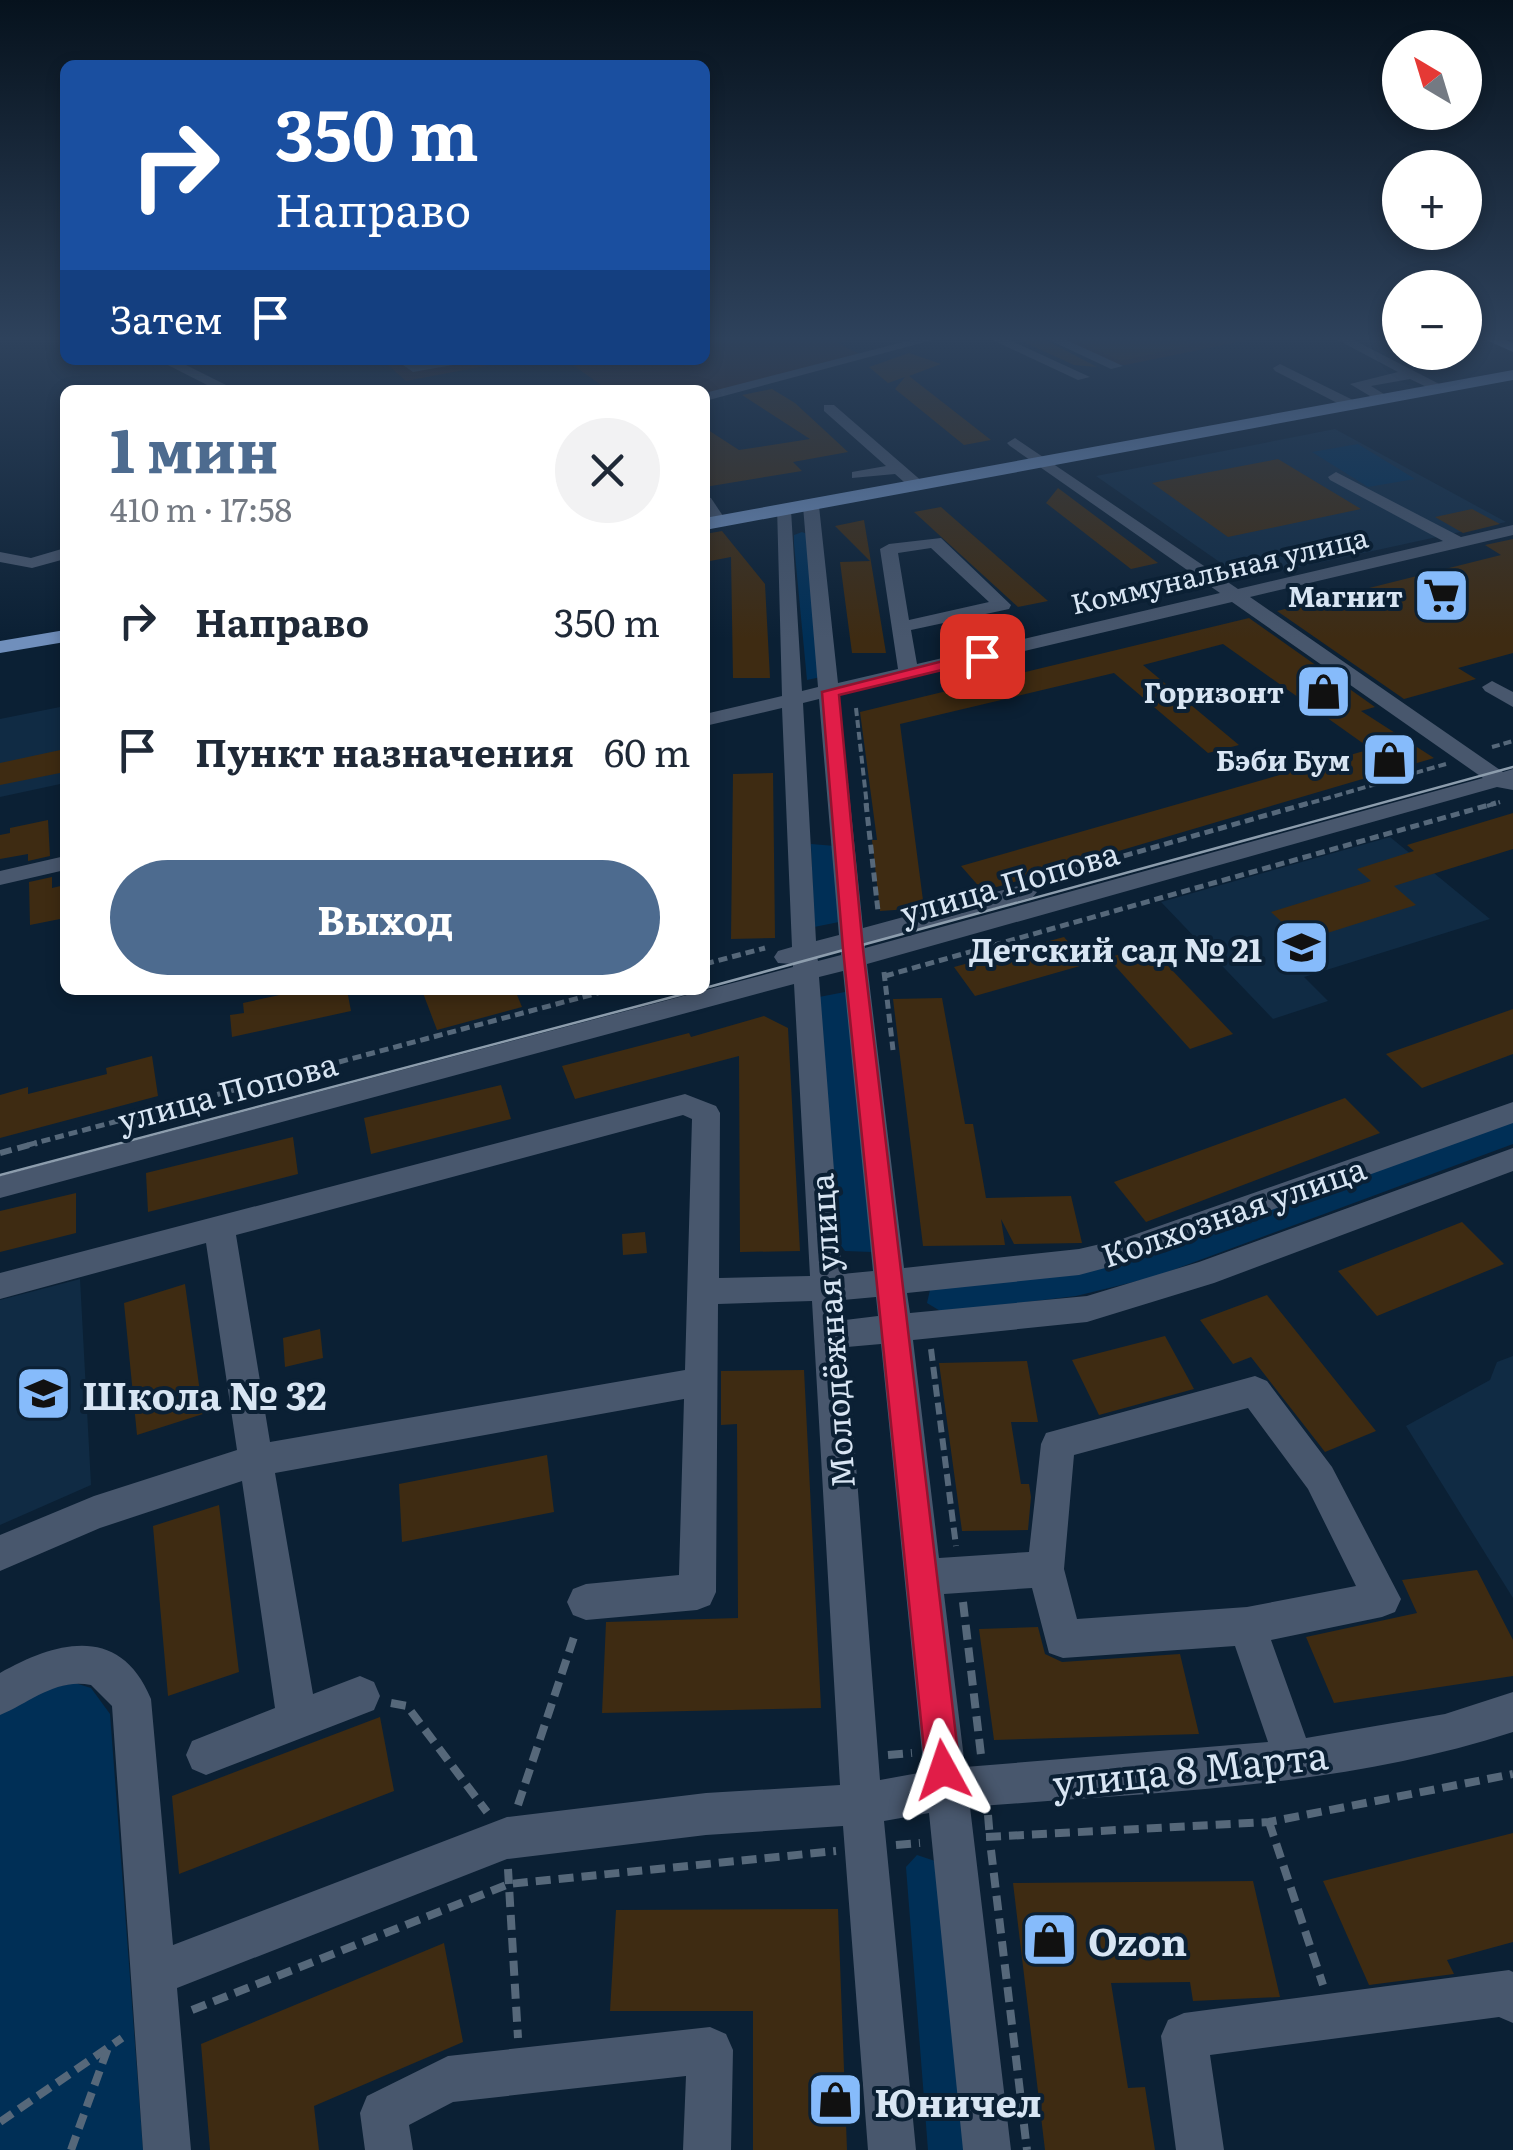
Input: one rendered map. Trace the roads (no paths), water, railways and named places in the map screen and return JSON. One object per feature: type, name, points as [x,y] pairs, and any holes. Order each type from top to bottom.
[{"type":"main road","points":[[712,523],[816,500],[918,486],[1178,438]]},
{"type":"main road","points":[[0,648],[60,637]]},
{"type":"street","points":[[863,438],[918,486]]},
{"type":"street","points":[[1015,443],[1235,594],[1500,763]]},
{"type":"street","points":[[858,475],[899,469]]},
{"type":"street","points":[[1336,477],[1459,543]]},
{"type":"street","name":"Молодёжная улица","points":[[816,500],[830,692],[867,946],[890,1284],[912,1327],[941,1576],[944,1790],[987,2150]]},
{"type":"street","name":"Молодёжная улица","points":[[783,510],[818,1289],[830,1335],[864,1847],[892,2150]]},
{"type":"street","name":"Коммунальная улица","points":[[710,719],[1513,530]]},
{"type":"street","points":[[901,627],[1002,605],[935,542],[888,549],[901,627],[909,674]]},
{"type":"street","points":[[0,557],[32,563],[60,554]]},
{"type":"street","points":[[1513,681],[1492,687],[1513,700]]},
{"type":"street","name":"улица Попова","points":[[710,978],[805,954],[867,946],[1500,763]]},
{"type":"street","points":[[0,878],[60,864]]},
{"type":"street","name":"улица Попова","points":[[710,981],[805,954]]},
{"type":"street","name":"улица Попова","points":[[0,1167],[645,995]]},
{"type":"street","name":"улица Попова","points":[[0,1187],[663,995]]},
{"type":"street","points":[[0,1286],[686,1104],[706,1113],[696,1592],[586,1602]]},
{"type":"street","name":"Колхозная улица","points":[[701,1291],[890,1284],[1079,1262],[1124,1251],[1513,1112]]},
{"type":"street","name":"Колхозная улица","points":[[830,1335],[1087,1310],[1203,1274],[1513,1159]]},
{"type":"street","points":[[219,1226],[296,1720]]},
{"type":"street","points":[[0,1553],[94,1513],[253,1461],[700,1382]]},
{"type":"street","points":[[1255,1391],[1320,1478],[1382,1599],[1247,1626],[1063,1638],[1046,1569],[1058,1444],[1255,1391]]},
{"type":"street","points":[[941,1576],[1046,1569]]},
{"type":"street","points":[[1247,1626],[1294,1760]]},
{"type":"street","points":[[0,1696],[32,1676],[83,1663],[104,1666],[119,1678],[132,1699],[167,2150]]},
{"type":"street","points":[[206,1754],[360,1696]]},
{"type":"street","name":"улица 8 Марта","points":[[153,1975],[507,1838],[706,1814],[864,1804],[944,1790],[1294,1760],[1445,1734],[1513,1712]]},
{"type":"street","points":[[1200,2150],[1184,2036],[1509,1993],[1513,2000]]},
{"type":"street","points":[[389,2150],[384,2113],[448,2079],[710,2050],[707,2150]]},
{"type":"tram line","points":[[710,987],[1513,767]]},
{"type":"tram line","points":[[0,1175],[680,995]]},
{"type":"place","name":"Магнит","points":[[1442,595]]},
{"type":"place","name":"Горизонт","points":[[1323,691]]},
{"type":"place","name":"Бэби Бум","points":[[1389,759]]},
{"type":"place","name":"Детский сад № 21","points":[[1301,948]]},
{"type":"place","name":"Школа № 32","points":[[43,1393]]},
{"type":"place","name":"Ozon","points":[[1049,1939]]},
{"type":"place","name":"Юничел","points":[[835,2100]]}]
